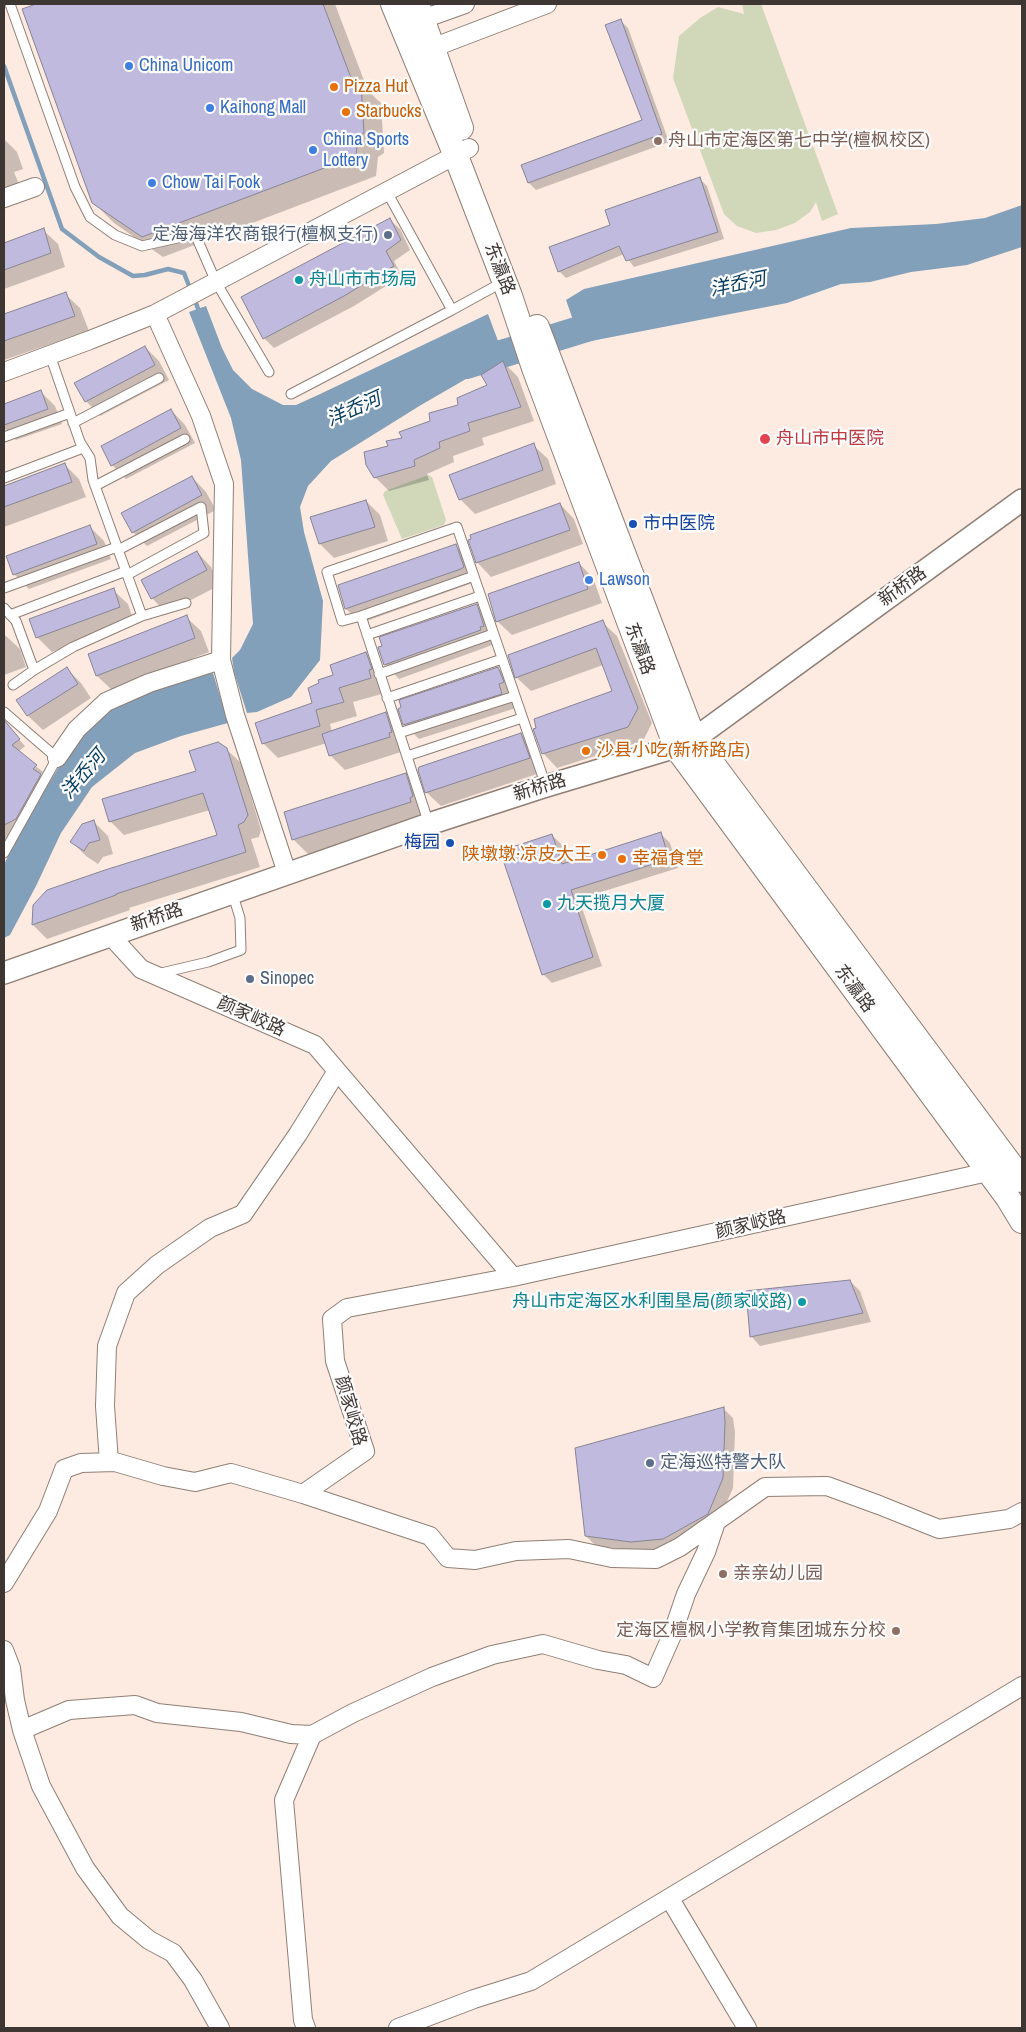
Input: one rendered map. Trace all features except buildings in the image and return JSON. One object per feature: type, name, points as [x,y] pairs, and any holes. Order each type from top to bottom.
[{"type":"main road","name":"东瀛路","points":[[393,4],[462,152]]},
{"type":"main road","name":"东瀛路","points":[[420,12],[462,152],[685,743],[1008,1198],[1022,1221]]},
{"type":"main road","name":"东瀛路","points":[[685,743],[1022,1180]]},
{"type":"street","points":[[420,12],[465,4]]},
{"type":"street","points":[[432,48],[546,4]]},
{"type":"street","points":[[4,372],[155,314],[462,152]]},
{"type":"street","points":[[4,198],[34,187]]},
{"type":"street","points":[[155,314],[201,416],[224,484],[221,660],[235,715],[287,872]]},
{"type":"street","name":"新桥路","points":[[4,973],[287,872],[429,824],[685,743],[1022,500]]},
{"type":"street","points":[[56,758],[77,729],[106,702],[149,683],[221,660]]},
{"type":"street","name":"颜家峧路","points":[[110,935],[141,969],[315,1045],[513,1278]]},
{"type":"street","points":[[109,1462],[105,1406],[107,1346],[126,1293],[157,1265],[210,1228],[243,1214],[298,1134],[337,1071]]},
{"type":"street","name":"颜家峧路","points":[[303,1494],[365,1451],[335,1360],[332,1319],[347,1308],[513,1278],[988,1172]]},
{"type":"street","points":[[4,1583],[48,1512],[64,1469],[80,1463],[114,1462],[163,1476],[195,1482],[231,1473],[303,1494],[430,1536],[448,1558],[475,1560],[516,1551],[569,1549],[612,1558],[656,1558],[680,1547],[765,1487],[827,1486],[879,1504],[939,1529],[1009,1520],[1022,1512]]},
{"type":"street","points":[[22,1730],[69,1710],[135,1705],[157,1713],[241,1722],[291,1734],[312,1735],[353,1713],[432,1677],[492,1655],[542,1644],[626,1666],[653,1678],[672,1635],[686,1594],[706,1552],[716,1522]]},
{"type":"street","points":[[4,1650],[11,1668],[15,1700],[22,1730],[41,1786],[85,1868],[120,1916],[149,1940],[173,1953],[193,1980],[220,2028]]},
{"type":"street","points":[[398,2028],[531,1981],[1022,1686]]},
{"type":"street","points":[[306,2028],[303,2020],[284,1800],[312,1735]]},
{"type":"street","points":[[670,1898],[747,2028]]},
{"type":"lane","points":[[10,4],[75,187],[90,218],[115,236],[142,246],[195,234],[216,282],[269,372]]},
{"type":"lane","points":[[388,192],[452,310]]},
{"type":"lane","points":[[291,394],[452,310],[513,290]]},
{"type":"lane","points":[[50,355],[73,423],[83,448],[90,458],[95,486],[142,616]]},
{"type":"lane","points":[[73,423],[159,378]]},
{"type":"lane","points":[[4,437],[70,413]]},
{"type":"lane","points":[[95,486],[185,439]]},
{"type":"lane","points":[[4,478],[83,448]]},
{"type":"lane","points":[[4,588],[118,549],[201,507],[204,533],[126,573],[7,611],[16,621],[34,670]]},
{"type":"lane","points":[[474,576],[342,621],[327,572],[457,528],[474,576],[493,634],[546,786]]},
{"type":"lane","points":[[367,635],[480,596]]},
{"type":"lane","points":[[13,685],[73,647],[142,616],[186,603]]},
{"type":"lane","points":[[360,616],[429,824]]},
{"type":"lane","points":[[379,674],[493,634]]},
{"type":"lane","points":[[387,698],[502,659]]},
{"type":"lane","points":[[399,734],[515,696]]},
{"type":"lane","points":[[4,712],[56,758],[4,853]]},
{"type":"lane","points":[[406,756],[522,718]]},
{"type":"lane","points":[[155,975],[208,962],[241,950],[240,918],[232,892]]},
{"type":"green space","points":[[742,4],[761,4],[838,214],[822,221],[816,202],[810,212],[795,223],[776,230],[756,233],[737,226],[724,214],[673,78],[679,36],[700,18],[718,7],[744,14]]},
{"type":"green space","points":[[428,475],[432,477],[446,520],[444,525],[402,539],[383,495],[385,491]]},
{"type":"water","points":[[1022,205],[1022,247],[967,265],[911,272],[870,282],[841,284],[787,303],[586,342],[579,337],[566,300],[584,289],[851,228],[936,224],[985,218]]},
{"type":"water","points":[[206,306],[222,348],[233,370],[252,389],[283,405],[296,405],[488,314],[504,357],[421,405],[331,461],[308,486],[300,507],[304,532],[323,601],[320,660],[291,697],[257,712],[247,713],[234,672],[232,658],[240,650],[253,624],[241,460],[231,418],[189,312]]},
{"type":"water","points":[[213,673],[228,723],[181,736],[135,753],[92,787],[61,833],[10,935],[4,938],[4,864],[32,811],[71,747],[93,721],[122,703],[183,679]]},
{"type":"waterway","points":[[4,66],[62,229],[99,257],[133,276],[168,269],[184,273],[191,291]]},
{"type":"waterway","points":[[194,298],[200,314]]},
{"type":"waterway","name":"洋岙河","points":[[466,365],[612,320]]},
{"type":"place","name":"China Unicom","points":[[129,66]]},
{"type":"place","name":"Pizza Hut","points":[[334,87]]},
{"type":"place","name":"Kaihong Mall","points":[[210,108]]},
{"type":"place","name":"Starbucks","points":[[346,112]]},
{"type":"place","name":"舟山市定海区第七中学(檀枫校区)","points":[[658,141]]},
{"type":"place","name":"China Sports Lottery","points":[[313,150]]},
{"type":"place","name":"Chow Tai Fook","points":[[152,183]]},
{"type":"place","name":"定海海洋农商银行(檀枫支行)","points":[[388,235]]},
{"type":"place","name":"舟山市市场局","points":[[299,280]]},
{"type":"place","name":"舟山市中医院","points":[[765,439]]},
{"type":"place","name":"市中医院","points":[[633,524]]},
{"type":"place","name":"Lawson","points":[[589,580]]},
{"type":"place","name":"沙县小吃(新桥路店)","points":[[586,751]]},
{"type":"place","name":"梅园","points":[[450,843]]},
{"type":"place","name":"陕墩墩·凉皮大王","points":[[602,855]]},
{"type":"place","name":"幸福食堂","points":[[622,859]]},
{"type":"place","name":"九天揽月大厦","points":[[547,904]]},
{"type":"place","name":"Sinopec","points":[[250,979]]},
{"type":"place","name":"舟山市定海区水利围垦局(颜家峧路)","points":[[802,1302]]},
{"type":"place","name":"定海巡特警大队","points":[[650,1463]]},
{"type":"place","name":"亲亲幼儿园","points":[[723,1574]]},
{"type":"place","name":"定海区檀枫小学教育集团城东分校","points":[[896,1631]]}]
